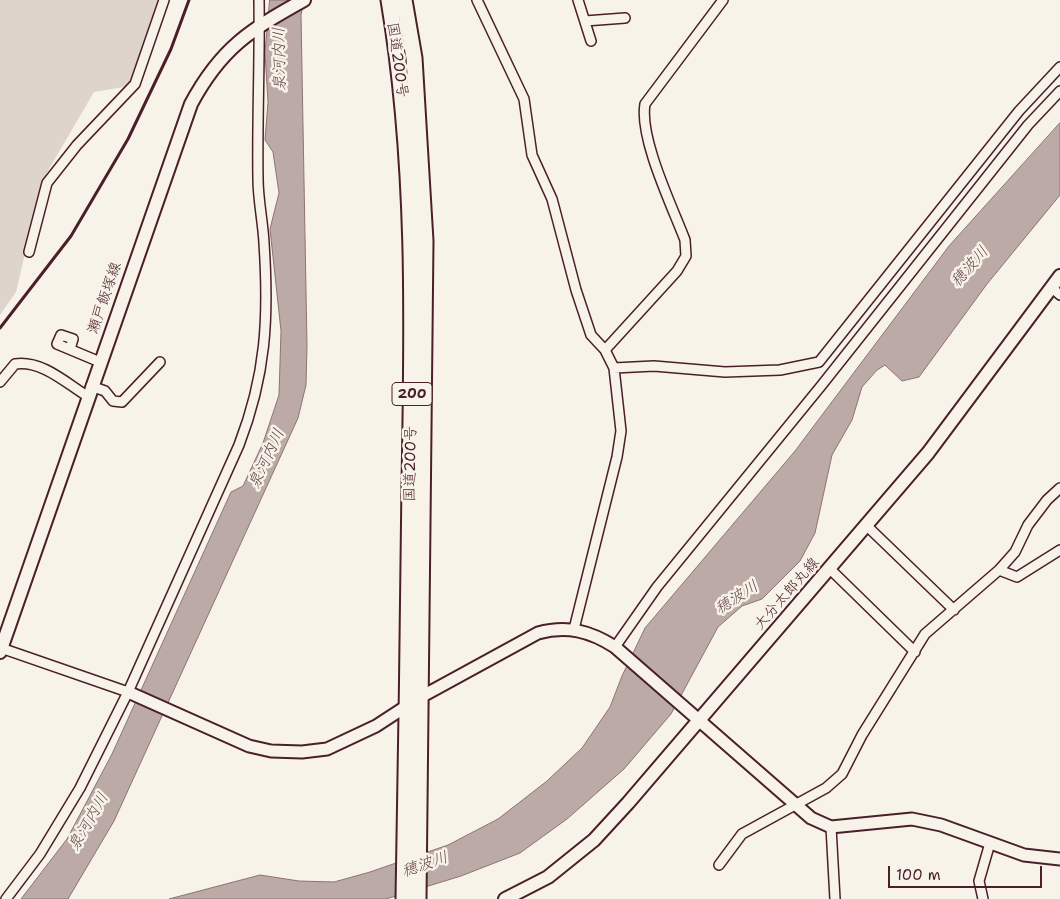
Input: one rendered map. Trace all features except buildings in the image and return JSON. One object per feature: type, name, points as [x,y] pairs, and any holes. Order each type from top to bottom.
[{"type":"highway","name":"国道200号","points":[[389,0],[399,59],[407,137],[411,241],[412,702],[413,790],[418,899]]},
{"type":"highway","name":"国道200号","points":[[404,0],[414,58],[425,241],[412,702]]},
{"type":"highway","name":"国道200号","points":[[404,899],[413,790]]},
{"type":"main road","name":"瀬戸飯塚線","points":[[1,650],[89,392],[191,104],[204,78],[220,58],[259,25],[304,0]]},
{"type":"main road","name":"大分太郎丸線","points":[[505,899],[548,877],[594,840],[697,718],[868,526],[928,454],[1056,291],[1060,276]]},
{"type":"street","points":[[29,252],[47,183],[78,145],[135,84],[164,0]]},
{"type":"street","points":[[6,899],[40,854],[80,788],[128,692],[239,445],[252,411],[259,384],[267,323],[264,243],[258,180],[258,0]]},
{"type":"street","points":[[477,0],[524,99],[532,155],[552,199],[576,290],[591,335],[605,350],[614,368],[618,386],[620,440],[574,629]]},
{"type":"street","points":[[578,0],[591,41]]},
{"type":"street","points":[[605,350],[677,271],[686,256],[685,240],[650,146],[643,113],[644,104],[723,0]]},
{"type":"street","points":[[585,20],[625,18]]},
{"type":"street","points":[[614,368],[654,366],[726,372],[780,370],[819,362],[990,147],[1060,67]]},
{"type":"street","points":[[615,647],[657,586],[821,386],[1028,125],[1060,91]]},
{"type":"street","points":[[70,349],[100,362]]},
{"type":"street","points":[[0,382],[7,371],[15,364],[24,363],[40,367],[89,392],[105,391],[113,401],[122,402],[160,362]]},
{"type":"street","points":[[719,865],[742,834],[797,806],[826,788],[842,774],[862,735],[925,634],[999,570],[1015,552],[1028,525],[1047,500],[1060,488]]},
{"type":"street","points":[[868,526],[954,610]]},
{"type":"street","points":[[999,570],[1016,577],[1060,550]]},
{"type":"street","points":[[830,569],[914,652]]},
{"type":"street","points":[[1,650],[128,692],[249,746],[271,751],[302,752],[327,749],[376,726],[412,702],[538,633],[552,629],[574,629],[597,635],[615,647],[811,818],[831,827],[912,819],[941,825],[1024,855],[1060,859]]},
{"type":"street","points":[[831,827],[835,899]]},
{"type":"street","points":[[983,899],[979,881],[990,843]]},
{"type":"shaded area","points":[[0,0],[161,0],[130,86],[94,92],[42,181],[16,292],[0,315]]},
{"type":"water","name":"泉河内川","points":[[270,0],[304,0],[301,15],[307,346],[306,385],[298,418],[114,821],[68,899],[21,899],[67,839],[112,754],[231,492],[243,486],[263,443],[279,395],[281,331],[270,229],[279,193],[273,152],[265,140],[268,102],[265,53]]},
{"type":"water","name":"穂波川","points":[[1060,123],[1060,195],[987,284],[919,377],[902,381],[885,365],[877,370],[862,387],[852,420],[832,455],[815,533],[800,561],[762,599],[742,606],[718,627],[671,714],[624,769],[567,819],[520,853],[461,876],[386,899],[169,899],[260,875],[299,881],[334,882],[370,872],[448,845],[498,819],[547,781],[582,748],[610,707],[622,676],[645,628],[795,451],[949,246]]},
{"type":"railway","points":[[0,328],[71,236],[128,139],[171,49],[189,0]]}]
